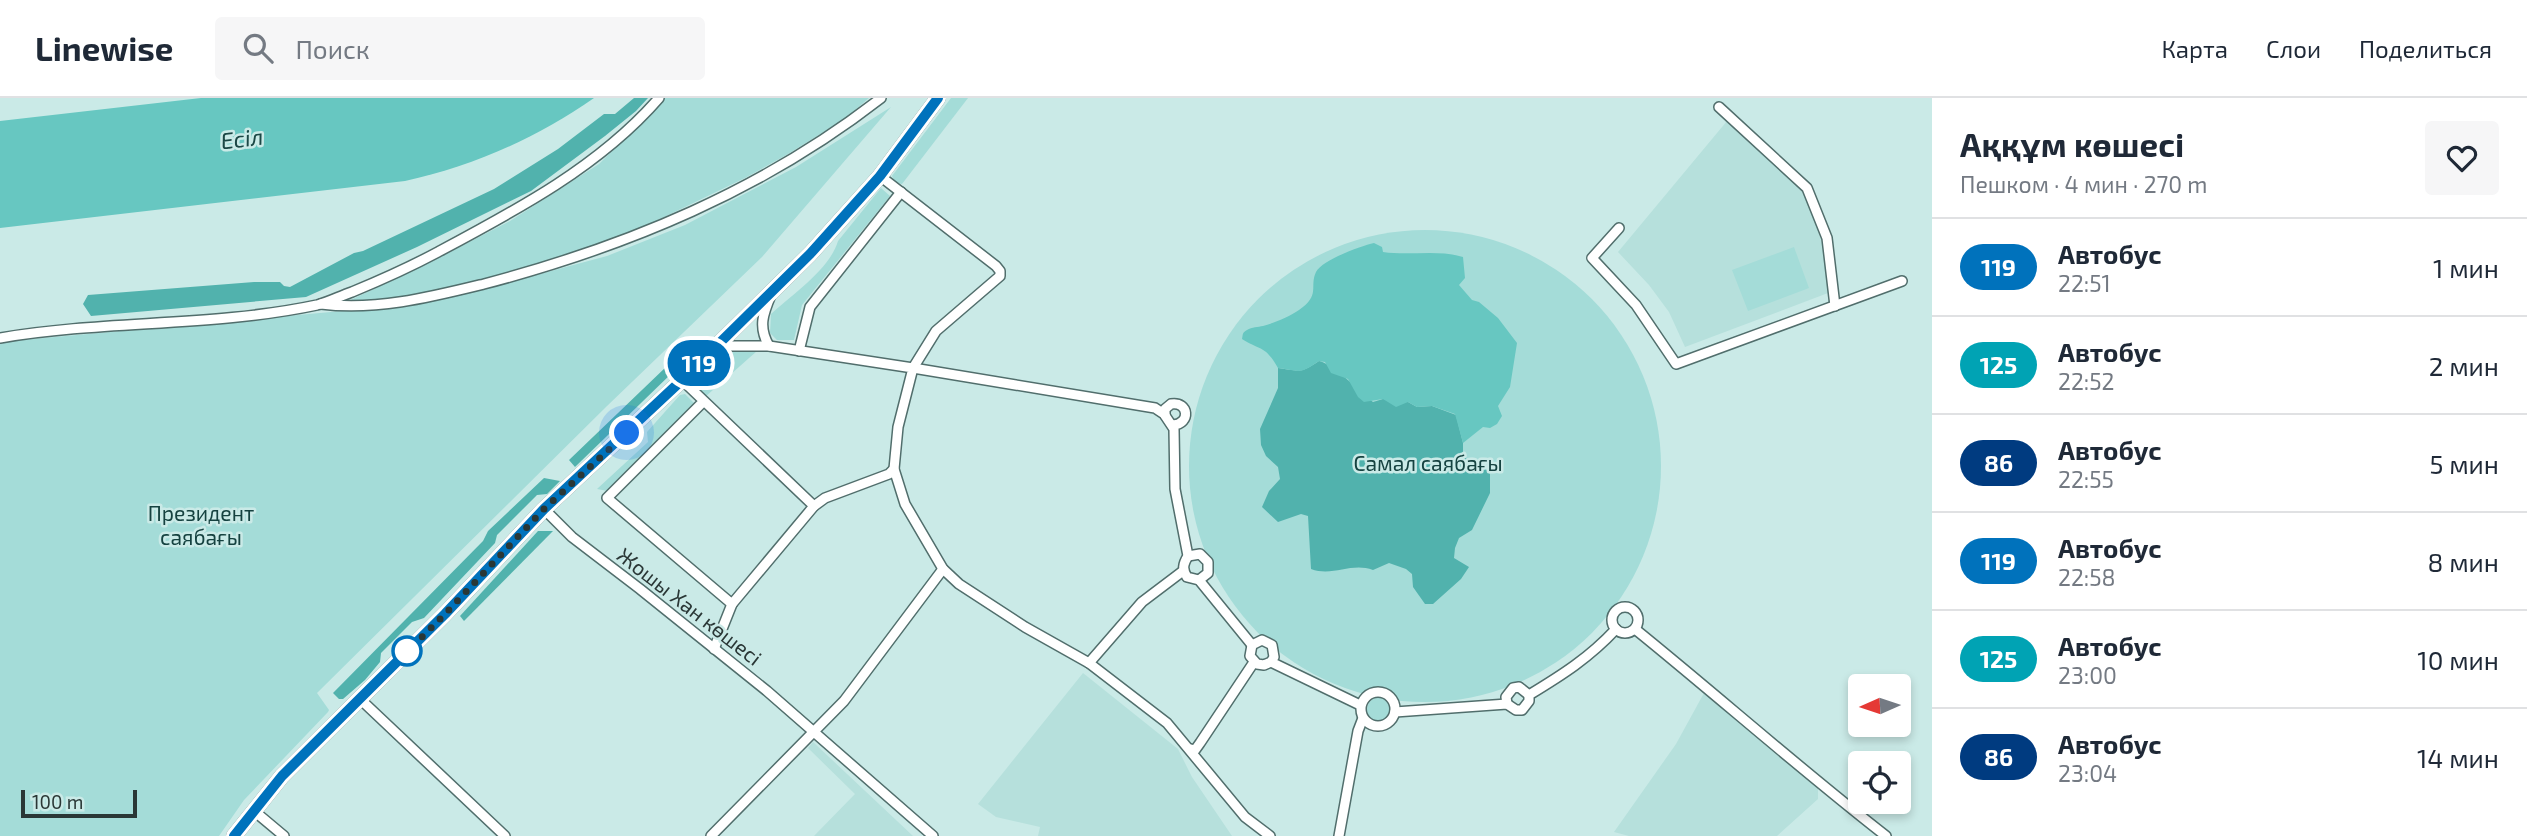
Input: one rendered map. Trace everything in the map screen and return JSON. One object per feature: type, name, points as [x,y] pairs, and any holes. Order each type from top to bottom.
[{"type":"main road","points":[[234,836],[282,776],[445,614],[544,509],[670,396],[682,380],[810,254],[880,176],[938,98]]},
{"type":"street","points":[[0,338],[82,328],[223,318],[320,304],[413,265],[486,226],[579,170],[643,116],[659,98]]},
{"type":"street","points":[[320,304],[345,307],[424,299],[547,267],[619,243],[705,205],[797,157],[881,98]]},
{"type":"street","points":[[1719,107],[1807,188],[1827,238],[1835,306]]},
{"type":"street","points":[[880,176],[1000,271],[1000,276],[936,331],[913,368],[898,427],[894,469],[905,505],[943,569],[959,584],[1025,627],[1088,663],[1167,723],[1245,817],[1270,836]]},
{"type":"street","points":[[799,351],[810,307],[901,192]]},
{"type":"street","points":[[1619,228],[1592,258],[1636,305],[1676,364],[1902,281]]},
{"type":"street","points":[[769,346],[764,338],[761,321],[771,293]]},
{"type":"street","points":[[717,346],[769,346],[1155,408],[1173,425],[1175,489],[1188,556]]},
{"type":"street","points":[[682,380],[814,506]]},
{"type":"street","points":[[704,401],[607,498],[732,604]]},
{"type":"street","points":[[1165,415],[1165,409],[1171,404],[1178,403],[1184,407],[1185,420],[1173,425]]},
{"type":"street","points":[[714,649],[732,604],[814,506],[825,498],[889,474],[894,469]]},
{"type":"street","name":"Жошы Хан көшесі","points":[[544,509],[572,537],[767,691],[933,836]]},
{"type":"street","points":[[1199,580],[1208,573],[1208,562],[1200,554],[1188,556],[1183,563],[1183,572],[1187,577],[1199,580],[1252,645],[1250,656],[1254,662],[1264,665],[1271,662],[1274,657],[1272,645],[1262,640],[1252,645]]},
{"type":"street","points":[[710,836],[844,701],[943,569]]},
{"type":"street","points":[[1088,663],[1142,602],[1183,572]]},
{"type":"street","points":[[1623,607],[1635,612],[1638,621],[1635,629],[1627,633],[1616,629],[1613,624],[1614,615],[1623,607]]},
{"type":"street","points":[[1395,712],[1507,704],[1521,710],[1526,706],[1529,695],[1594,653],[1616,629]]},
{"type":"street","points":[[1635,629],[1829,792],[1886,836]]},
{"type":"street","points":[[1191,749],[1195,750],[1254,662]]},
{"type":"street","points":[[1271,662],[1360,705]]},
{"type":"street","points":[[1507,704],[1506,697],[1513,688],[1519,687],[1529,695]]},
{"type":"street","points":[[1339,836],[1358,731],[1363,718],[1360,705],[1364,697],[1381,691],[1394,703],[1395,712],[1391,720],[1383,726],[1374,726],[1363,718]]},
{"type":"street","points":[[359,698],[505,836]]},
{"type":"street","points":[[253,810],[284,836]]},
{"type":"shaded area","points":[[1727,121],[1769,153],[1798,181],[1816,223],[1825,254],[1828,293],[1685,347],[1669,312],[1649,285],[1618,252]]},
{"type":"shaded area","points":[[1083,673],[1178,749],[1192,777],[1232,836],[1038,836],[1040,827],[996,817],[978,804]]},
{"type":"shaded area","points":[[1704,693],[1818,788],[1818,799],[1777,836],[1629,836],[1614,832],[1676,744]]},
{"type":"shaded area","points":[[813,742],[913,836],[814,836],[855,794],[808,748]]},
{"type":"green space","points":[[634,98],[648,98],[605,136],[531,191],[306,297],[91,316],[83,304],[88,295],[254,282],[280,282],[290,287],[354,253],[494,189],[558,149],[604,114],[615,114]]},
{"type":"green space","points":[[665,98],[869,98],[846,118],[788,154],[745,178],[627,235],[528,269],[430,293],[342,304],[510,221],[599,164]]},
{"type":"green space","points":[[951,98],[968,98],[902,184],[895,183],[892,176]]},
{"type":"green space","name":"Президент саябағы","points":[[891,107],[762,257],[317,693],[328,712],[244,800],[219,836],[0,836],[0,342],[419,304],[510,282],[607,256],[685,225],[796,167]]},
{"type":"green space","points":[[881,188],[890,196],[802,305],[794,340],[777,340],[770,333],[771,314],[827,262],[838,241]]},
{"type":"green space","name":"Самал саябағы","points":[[1425,230],[1471,235],[1515,248],[1556,270],[1592,299],[1621,335],[1643,376],[1656,420],[1661,466],[1656,512],[1643,556],[1621,597],[1592,633],[1556,662],[1515,684],[1471,697],[1425,702],[1379,697],[1335,684],[1294,662],[1258,633],[1229,597],[1207,556],[1194,512],[1189,466],[1194,420],[1207,376],[1229,335],[1258,299],[1294,270],[1335,248],[1379,235]]},
{"type":"green space","points":[[1794,247],[1809,288],[1748,311],[1732,270]]},
{"type":"green space","points":[[686,338],[691,344],[674,371],[575,467],[569,460],[667,366],[681,340]]},
{"type":"green space","points":[[731,351],[757,351],[705,397],[695,384]]},
{"type":"green space","points":[[1319,361],[1339,373],[1373,402],[1383,399],[1408,402],[1417,407],[1432,406],[1456,415],[1463,443],[1463,457],[1483,466],[1490,474],[1490,493],[1472,530],[1459,538],[1455,548],[1454,558],[1469,567],[1461,579],[1433,604],[1425,604],[1413,587],[1412,574],[1389,563],[1373,570],[1311,569],[1308,516],[1301,514],[1278,522],[1262,507],[1269,491],[1280,479],[1278,467],[1266,456],[1261,445],[1260,429],[1278,388],[1278,368],[1300,370]]},
{"type":"green space","points":[[685,394],[694,403],[694,407],[608,491],[597,489],[648,442],[647,432],[680,395]]},
{"type":"green space","points":[[544,478],[560,481],[547,494],[537,495],[497,535],[495,543],[424,618],[412,622],[381,653],[380,662],[365,680],[343,699],[339,699],[333,693],[483,541],[488,531]]},
{"type":"green space","points":[[538,531],[553,531],[464,621],[460,616]]},
{"type":"green space","points":[[1380,697],[1389,701],[1393,710],[1389,719],[1380,723],[1371,719],[1367,710],[1371,701]]},
{"type":"water","name":"Есіл","points":[[201,98],[594,98],[550,126],[504,149],[480,159],[405,181],[0,228],[0,121]]},
{"type":"water","points":[[1374,243],[1382,247],[1383,252],[1443,253],[1463,257],[1465,278],[1459,285],[1472,300],[1479,302],[1498,318],[1517,343],[1510,387],[1498,406],[1502,416],[1497,424],[1490,428],[1483,427],[1463,443],[1455,414],[1432,406],[1417,407],[1408,402],[1396,407],[1383,399],[1364,402],[1348,379],[1331,373],[1325,362],[1319,361],[1300,371],[1278,368],[1266,352],[1242,339],[1247,330],[1281,320],[1306,305],[1312,295],[1314,277],[1320,267],[1352,250]]},
{"type":"bus line","name":"119","points":[[234,836],[282,776],[445,614],[544,509],[682,380],[810,254],[880,176],[938,98]]},
{"type":"route","points":[[407,651],[406,653],[544,509],[627,433]]}]
